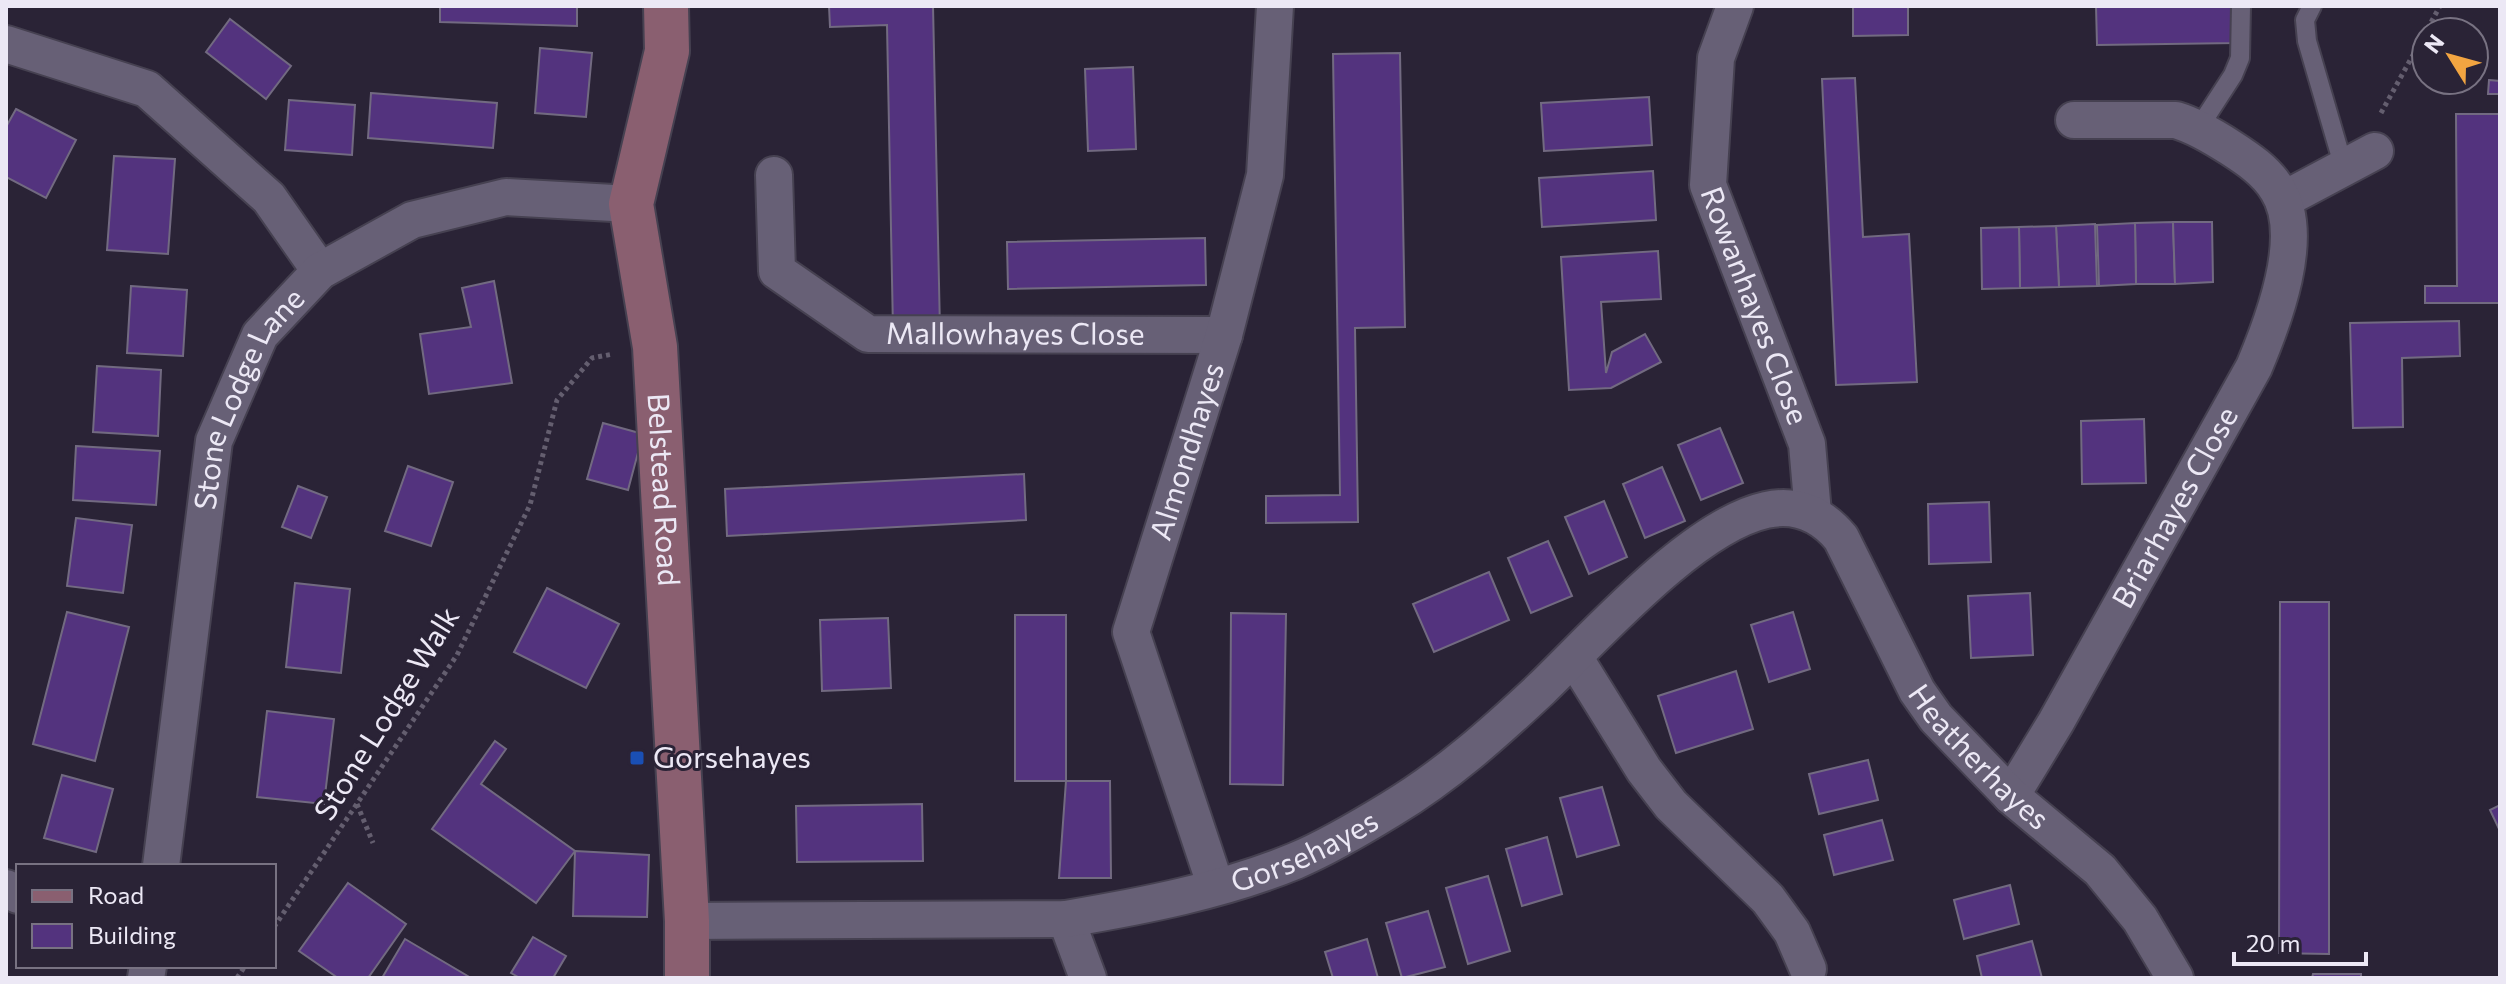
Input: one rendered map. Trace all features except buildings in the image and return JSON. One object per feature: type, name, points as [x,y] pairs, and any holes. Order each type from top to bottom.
[{"type":"street","name":"Belstead Road","points":[[666,6],[667,51],[631,204],[655,347],[687,921],[687,978]]},
{"type":"street","name":"Almondhayes","points":[[1216,887],[1131,632],[1224,335],[1265,175],[1275,6]]},
{"type":"street","name":"Rowanhayes Close","points":[[1735,6],[1716,58],[1708,185],[1807,444],[1813,513]]},
{"type":"street","points":[[6,44],[147,89],[269,198],[320,271]]},
{"type":"street","points":[[2074,120],[2176,120],[2198,129],[2253,163],[2271,180],[2283,200],[2359,159]]},
{"type":"street","name":"Mallowhayes Close","points":[[774,175],[777,271],[868,334],[1224,335]]},
{"type":"street","name":"Stone Lodge Lane","points":[[161,864],[214,441],[260,335],[320,271],[412,220],[506,197],[631,204]]},
{"type":"street","name":"Briarhayes Close","points":[[2011,796],[2056,722],[2254,367],[2269,331],[2287,255],[2288,227],[2283,200]]},
{"type":"street","name":"Gorsehayes","points":[[687,921],[1066,919],[1122,910],[1216,887],[1296,860],[1347,834],[1429,785],[1499,729],[1659,576],[1722,529],[1768,509],[1797,509],[1813,513]]},
{"type":"street","name":"Heatherhayes","points":[[1813,513],[1841,538],[1917,691],[1936,718],[2011,796],[2100,870],[2140,919],[2175,978]]},
{"type":"street","points":[[1574,657],[1644,770],[1671,805],[1782,915],[1808,969]]},
{"type":"street","points":[[1066,919],[1088,978]]},
{"type":"lane","points":[[2198,129],[2233,75],[2240,58],[2241,6]]},
{"type":"lane","points":[[2312,6],[2305,20],[2307,41],[2359,159]]},
{"type":"path","points":[[2359,159],[2372,129],[2440,6]]},
{"type":"path","name":"Stone Lodge Walk","points":[[276,924],[457,655],[530,505],[557,400],[592,358],[655,347]]},
{"type":"path","points":[[357,804],[373,843]]},
{"type":"place","name":"Gorsehayes","points":[[637,758]]}]
